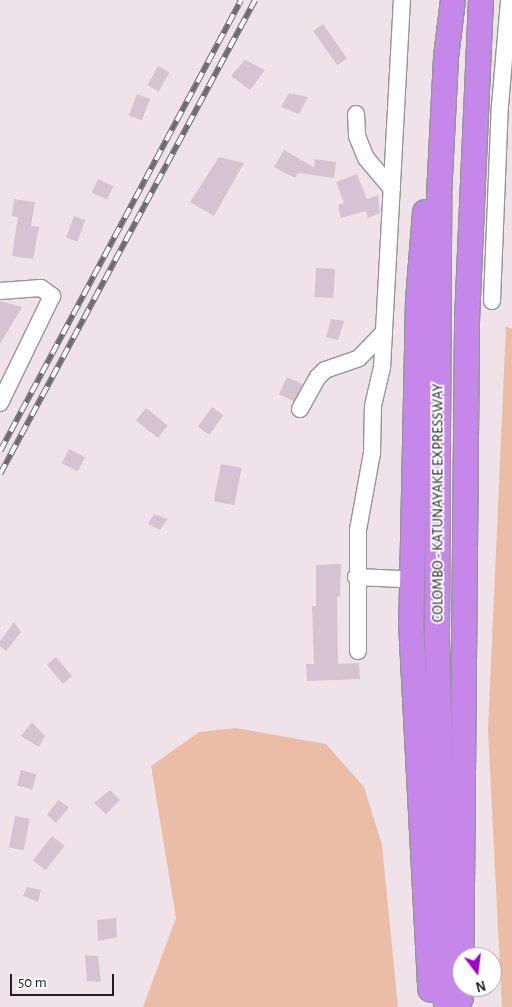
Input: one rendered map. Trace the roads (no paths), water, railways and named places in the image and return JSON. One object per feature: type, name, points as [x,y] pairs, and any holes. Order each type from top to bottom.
[{"type":"highway","name":"COLOMBO - KATUNAYAKE EXPRESSWAY","points":[[446,1007],[437,631],[439,206],[448,44],[453,0]]},
{"type":"highway","name":"COLOMBO - KATUNAYAKE EXPRESSWAY","points":[[461,1007],[467,320],[480,0]]},
{"type":"highway","points":[[426,1007],[413,904],[401,579],[402,418],[410,300],[448,44]]},
{"type":"highway","points":[[439,1007],[425,622],[433,229],[444,109]]},
{"type":"highway","points":[[427,189],[418,301],[411,622],[431,1007]]},
{"type":"street","points":[[358,651],[356,577],[358,530],[372,453],[373,406],[382,368],[402,0]]},
{"type":"street","points":[[492,301],[500,106],[509,0]]},
{"type":"street","points":[[356,114],[357,136],[366,158],[377,176],[392,189]]},
{"type":"street","points":[[0,290],[40,288],[52,296],[0,403]]},
{"type":"street","points":[[300,409],[318,377],[325,370],[358,358],[384,332]]},
{"type":"street","points":[[356,577],[401,579]]},
{"type":"railway","points":[[0,451],[241,0]]},
{"type":"railway","points":[[0,474],[255,0]]}]
